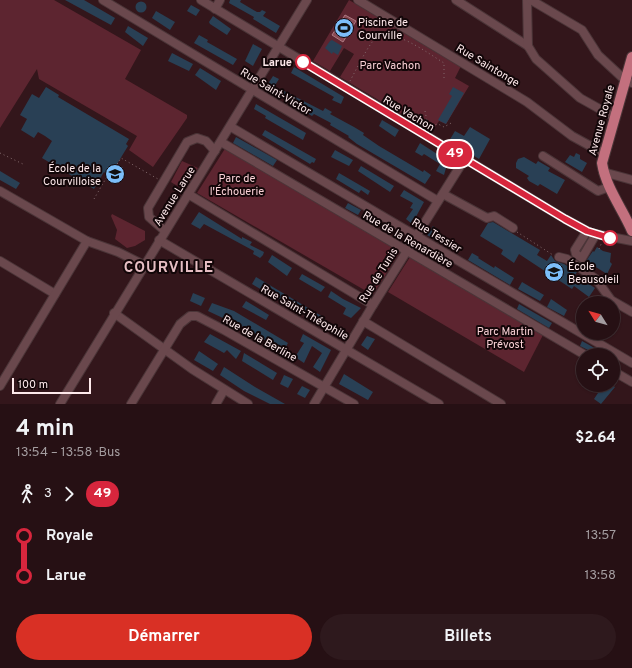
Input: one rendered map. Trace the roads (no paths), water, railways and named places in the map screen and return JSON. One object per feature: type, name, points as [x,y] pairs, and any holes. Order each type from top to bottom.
[{"type":"main road","name":"Avenue Royale","points":[[632,58],[628,81],[614,117],[603,154],[602,163],[603,172],[609,187],[629,215],[632,231]]},
{"type":"street","name":"Rue Saint-Victor","points":[[104,0],[252,90],[440,197],[487,218],[494,216],[513,228]]},
{"type":"street","name":"Rue Vachon","points":[[201,0],[464,160],[587,231],[596,234],[607,241],[632,241]]},
{"type":"street","points":[[215,9],[220,0]]},
{"type":"street","name":"Avenue Larue","points":[[60,404],[114,313],[215,152],[307,0]]},
{"type":"street","name":"Rue Saintonge","points":[[358,0],[527,102],[572,136],[603,154]]},
{"type":"street","points":[[456,0],[528,46],[536,59],[580,98],[614,117]]},
{"type":"street","points":[[527,0],[528,46]]},
{"type":"street","points":[[531,0],[582,30],[598,56],[628,81]]},
{"type":"street","name":"Rue Tessier","points":[[230,127],[417,235],[632,364]]},
{"type":"street","points":[[165,231],[149,217],[148,208],[187,142],[197,138],[206,140],[215,152]]},
{"type":"street","name":"Rue de la Renardière","points":[[221,142],[576,350]]},
{"type":"street","points":[[543,156],[598,191],[609,187]]},
{"type":"street","name":"Rue de Tunis","points":[[314,404],[362,321],[464,160]]},
{"type":"street","points":[[603,172],[632,180]]},
{"type":"street","points":[[0,191],[87,241],[118,252],[144,265]]},
{"type":"street","points":[[188,194],[373,305]]},
{"type":"street","points":[[587,231],[575,250],[576,254],[582,258],[596,234]]},
{"type":"street","name":"Rue Saint-Théophile","points":[[159,240],[439,404]]},
{"type":"street","points":[[0,386],[87,241]]},
{"type":"street","points":[[559,257],[567,259],[596,279],[611,300],[632,312]]},
{"type":"street","points":[[1,265],[55,294]]},
{"type":"street","points":[[114,313],[165,348],[192,369],[248,404]]},
{"type":"street","name":"Rue de la Berline","points":[[132,404],[165,348],[185,319],[190,316],[197,316],[354,404]]},
{"type":"street","points":[[362,321],[501,404]]},
{"type":"street","points":[[620,375],[632,382]]},
{"type":"street","points":[[216,404],[224,390]]},
{"type":"place","name":"Piscine de Courville","points":[[344,28]]},
{"type":"place","name":"Larue","points":[[303,62]]},
{"type":"place","name":"École de la Courvilloise","points":[[115,174]]},
{"type":"place","name":"École Beausoleil","points":[[554,272]]},
{"type":"district","name":"COURVILLE","points":[[169,267]]},
{"type":"park label","name":"Parc Vachon","points":[[390,65]]},
{"type":"park label","name":"Parc de l'Échouerie","points":[[237,184]]},
{"type":"park label","name":"Parc Martin Prévost","points":[[505,337]]}]
